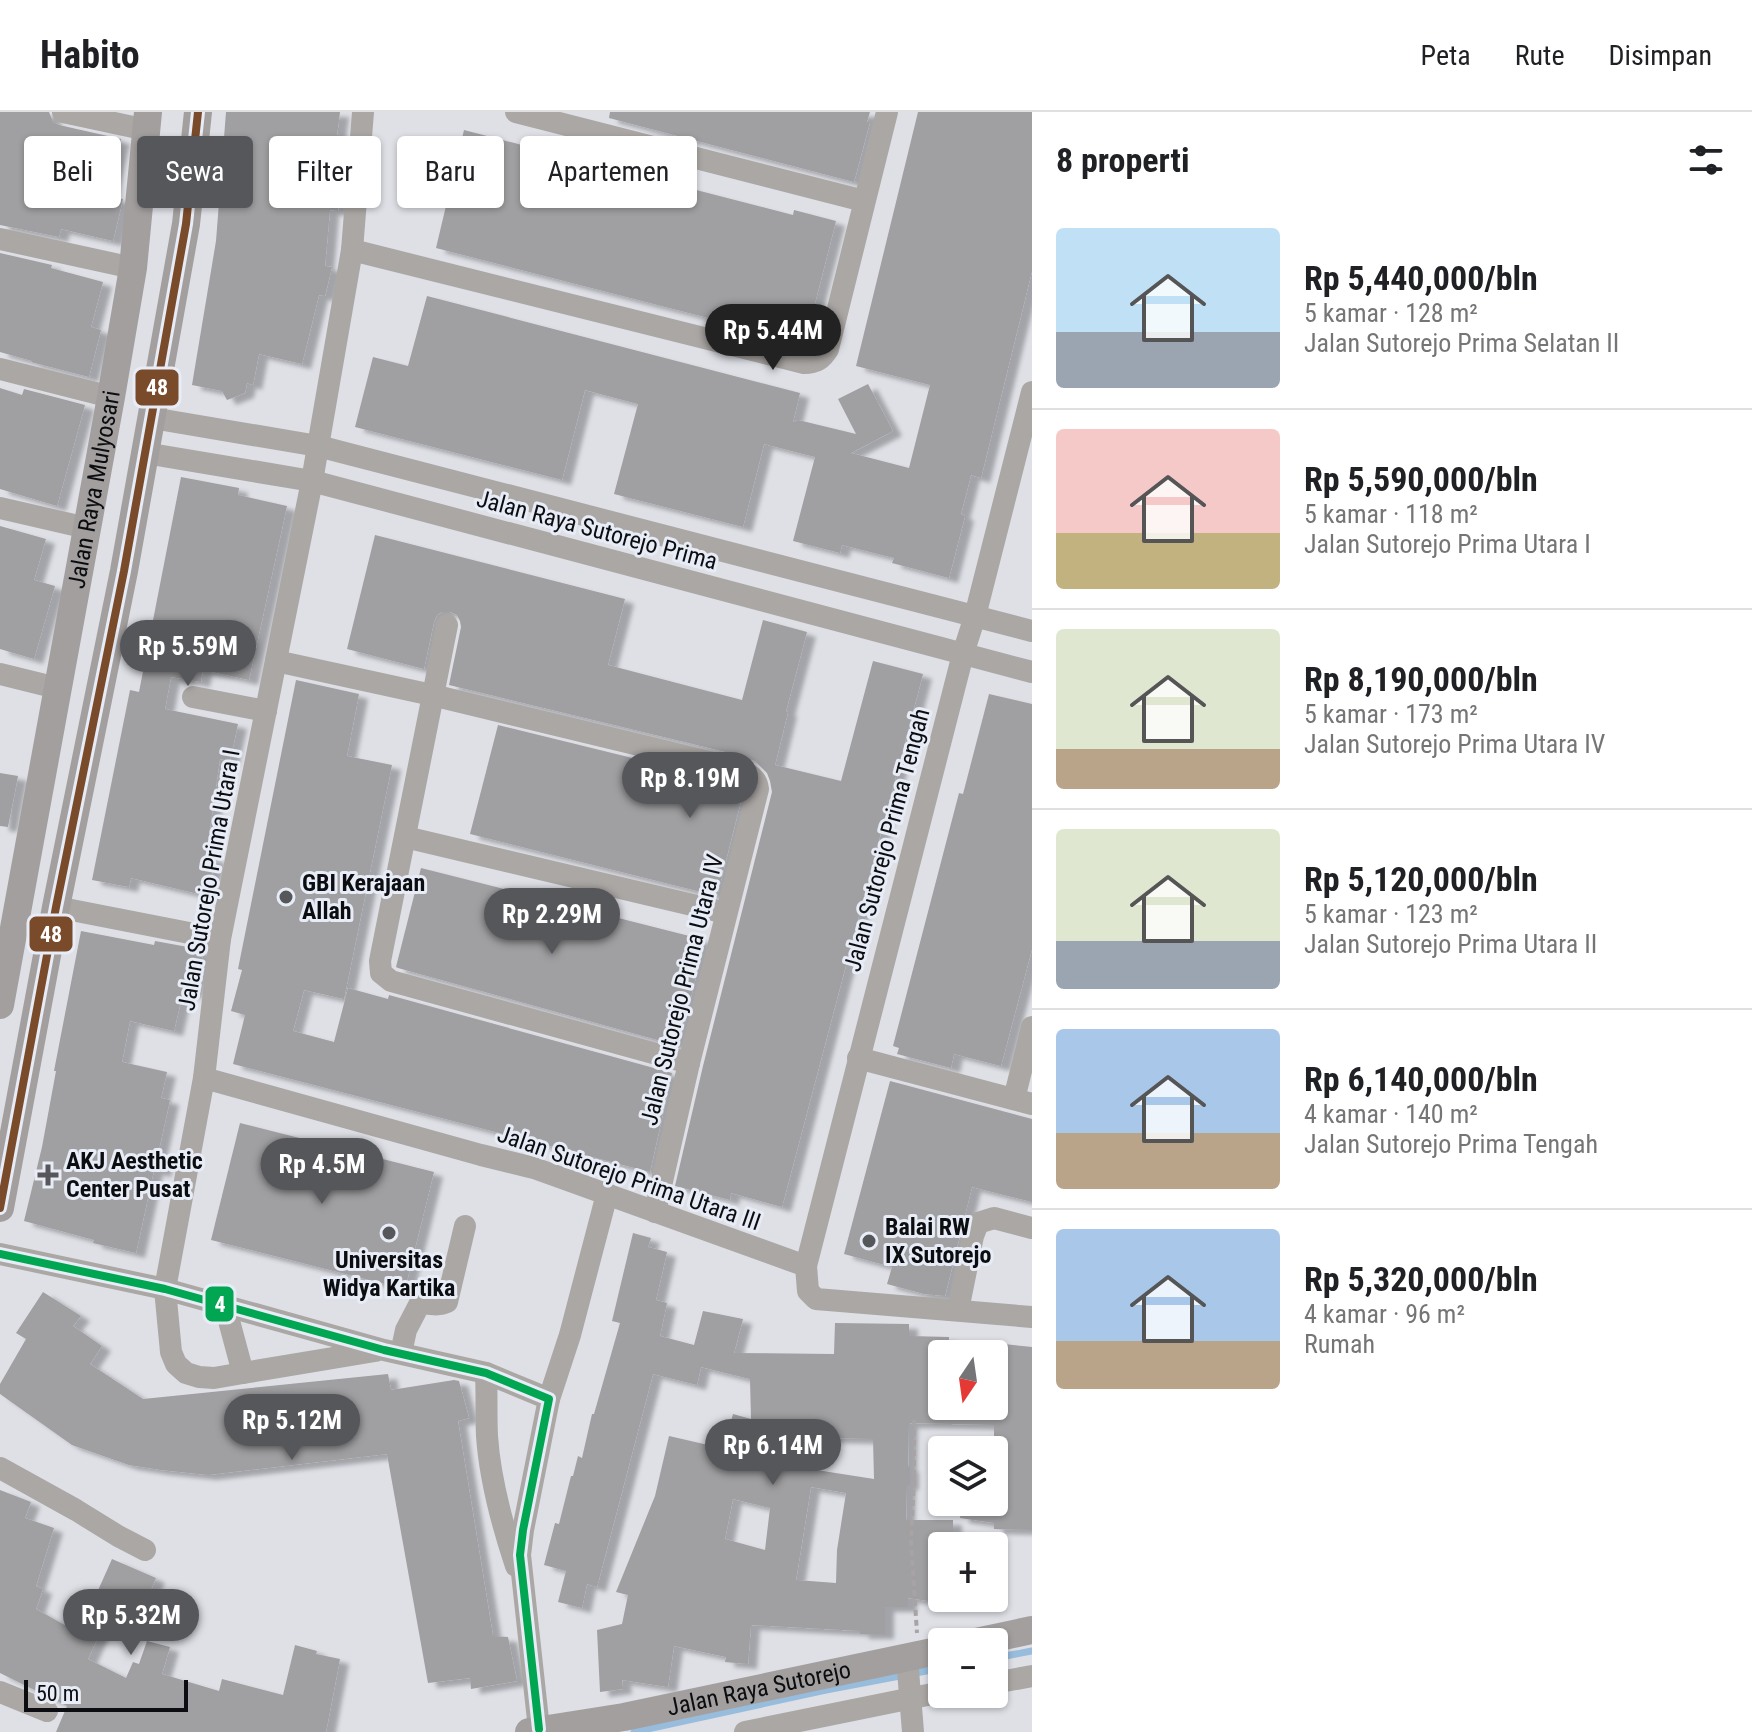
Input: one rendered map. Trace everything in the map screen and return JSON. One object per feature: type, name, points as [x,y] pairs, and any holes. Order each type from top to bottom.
[{"type":"main road","name":"Jalan Raya Mulyosari","points":[[0,1208],[152,418],[186,224],[198,112]]},
{"type":"main road","name":"Jalan Raya Mulyosari","points":[[0,1006],[133,268],[148,121]]},
{"type":"main road","points":[[0,1006],[36,1015]]},
{"type":"main road","points":[[1008,1635],[1032,1630]]},
{"type":"main road","name":"Jalan Raya Sutorejo","points":[[534,1731],[625,1725],[916,1670]]},
{"type":"street","points":[[63,112],[148,121]]},
{"type":"street","name":"Jalan Sutorejo Prima Utara I","points":[[243,1373],[199,1377],[186,1373],[176,1364],[171,1352],[165,1289],[204,1078],[220,939],[312,481],[352,250],[363,112]]},
{"type":"street","points":[[516,112],[864,201]]},
{"type":"street","points":[[352,250],[811,363],[820,359],[828,349],[887,112]]},
{"type":"street","points":[[0,239],[133,268]]},
{"type":"street","points":[[0,369],[111,397]]},
{"type":"street","name":"Jalan Sutorejo Prima Tengah","points":[[806,1266],[1032,392]]},
{"type":"street","name":"Jalan Raya Sutorejo Prima","points":[[152,418],[318,446],[1032,631]]},
{"type":"street","name":"Jalan Raya Sutorejo Prima","points":[[145,453],[312,481],[1032,672]]},
{"type":"street","points":[[0,508],[87,528]]},
{"type":"street","points":[[447,625],[380,968],[391,981],[689,1063]]},
{"type":"street","name":"Jalan Sutorejo Prima Utara IV","points":[[276,661],[730,767],[750,774],[756,780],[758,789],[655,1212]]},
{"type":"street","points":[[0,674],[57,688]]},
{"type":"street","points":[[193,697],[266,711]]},
{"type":"street","points":[[405,837],[726,913]]},
{"type":"street","points":[[56,907],[220,939]]},
{"type":"street","points":[[858,1058],[1023,1101],[1032,1027]]},
{"type":"street","name":"Jalan Sutorejo Prima Utara III","points":[[204,1078],[534,1168],[806,1266]]},
{"type":"street","points":[[534,1731],[520,1555],[523,1530],[549,1399],[570,1335],[607,1194]]},
{"type":"street","points":[[958,1310],[978,1223],[994,1218],[1032,1228]]},
{"type":"street","points":[[225,1306],[243,1373],[392,1352],[419,1305],[440,1306],[447,1302],[465,1226]]},
{"type":"street","points":[[0,1254],[165,1289],[392,1352],[486,1373],[549,1399]]},
{"type":"street","points":[[806,1266],[808,1291],[816,1299],[1032,1317]]},
{"type":"street","points":[[486,1373],[487,1437],[493,1485],[502,1525],[522,1582]]},
{"type":"street","points":[[0,1468],[145,1550]]},
{"type":"street","points":[[745,1732],[916,1670],[913,1732]]},
{"type":"street","points":[[1008,1680],[1032,1676]]},
{"type":"street","points":[[0,1692],[47,1711]]},
{"type":"path","points":[[914,1420],[911,1542],[916,1670]]},
{"type":"building","points":[[0,112],[49,112],[53,122],[59,125],[108,136],[24,136],[24,208],[121,208],[113,241],[61,229],[59,237],[0,225]]},
{"type":"building","points":[[226,112],[340,112],[337,136],[269,136],[269,208],[338,208],[338,211],[330,210],[325,266],[332,267],[325,296],[319,295],[302,364],[259,354],[253,385],[247,383],[245,393],[227,400],[222,391],[192,385],[219,208],[253,208],[253,136],[224,136]]},
{"type":"building","points":[[610,112],[870,112],[854,182],[697,141],[697,136],[678,136],[609,118]]},
{"type":"building","points":[[918,112],[1032,112],[1032,271],[981,478],[971,475],[961,514],[965,516],[949,578],[892,563],[894,558],[842,545],[840,553],[793,541],[815,457],[764,444],[743,527],[614,494],[638,404],[585,390],[562,480],[355,427],[373,357],[408,366],[427,296],[800,393],[793,422],[798,420],[856,434],[838,399],[868,384],[893,431],[851,453],[909,468],[930,385],[856,366]]},
{"type":"building","points":[[464,130],[487,136],[463,136]]},
{"type":"building","points":[[504,140],[520,144],[520,208],[697,208],[697,190],[793,215],[794,210],[836,221],[804,346],[762,336],[763,332],[436,248],[445,208],[504,208]]},
{"type":"building","points":[[0,253],[52,265],[51,268],[103,282],[91,327],[101,330],[89,377],[0,352]]},
{"type":"building","points":[[0,388],[22,395],[24,389],[85,405],[57,506],[0,489]]},
{"type":"building","points":[[181,477],[239,488],[238,495],[287,506],[249,680],[203,670],[201,682],[171,677],[165,709],[238,724],[230,761],[220,759],[206,856],[216,858],[207,896],[131,878],[129,887],[92,880],[130,690],[139,692]]},
{"type":"building","points":[[0,526],[46,539],[34,580],[55,586],[34,659],[0,649]]},
{"type":"building","points":[[375,535],[625,599],[608,665],[742,700],[763,620],[807,632],[775,765],[841,781],[873,661],[923,674],[782,1207],[731,1193],[730,1200],[675,1186],[772,792],[767,773],[755,761],[734,754],[449,685],[461,627],[457,615],[450,612],[437,615],[424,669],[347,649]]},
{"type":"building","points":[[296,680],[359,694],[347,756],[392,765],[344,999],[304,990],[293,1031],[334,1042],[348,988],[388,999],[389,995],[672,1073],[650,1172],[233,1064],[245,1015],[231,1011],[242,970],[238,969]]},
{"type":"building","points":[[989,694],[1032,704],[1032,949],[1001,1066],[954,1054],[951,1068],[897,1054],[899,1048],[893,1046],[959,793],[963,794]]},
{"type":"building","points":[[498,725],[742,787],[717,896],[470,834]]},
{"type":"building","points":[[0,773],[18,776],[8,827],[0,826]]},
{"type":"building","points":[[421,868],[705,940],[679,1046],[396,967]]},
{"type":"building","points":[[81,931],[154,945],[155,941],[204,950],[193,994],[183,992],[174,1031],[130,1021],[122,1062],[167,1072],[161,1098],[170,1100],[158,1154],[166,1156],[162,1172],[154,1170],[136,1253],[24,1221],[42,1147]]},
{"type":"building","points":[[890,1081],[1032,1119],[1032,1202],[972,1187],[945,1296],[887,1284],[892,1267],[844,1254]]},
{"type":"building","points":[[240,1123],[434,1172],[405,1289],[211,1240]]},
{"type":"building","points":[[633,1233],[651,1238],[648,1247],[667,1252],[656,1300],[667,1303],[660,1336],[694,1345],[703,1311],[743,1319],[734,1353],[834,1354],[835,1323],[909,1324],[909,1336],[949,1337],[949,1340],[928,1340],[928,1420],[1008,1420],[1008,1344],[1032,1347],[1032,1530],[994,1529],[994,1523],[960,1518],[1008,1516],[1008,1436],[994,1436],[994,1425],[909,1423],[910,1485],[907,1485],[906,1520],[953,1520],[953,1532],[928,1532],[928,1601],[908,1598],[908,1607],[885,1607],[885,1634],[751,1625],[748,1664],[725,1662],[726,1657],[674,1646],[668,1687],[622,1680],[623,1689],[600,1692],[597,1630],[622,1624],[628,1595],[616,1592],[655,1496],[669,1436],[708,1445],[707,1453],[874,1479],[873,1439],[727,1436],[733,1414],[751,1419],[750,1379],[701,1367],[697,1385],[653,1374],[597,1587],[587,1584],[582,1608],[558,1602],[566,1571],[544,1565],[578,1456],[582,1458],[620,1323],[612,1321]],"holes":[[[811,1487],[846,1493],[837,1550],[836,1583],[796,1580]],[[733,1499],[770,1508],[765,1550],[725,1539]]]},
{"type":"building","points":[[43,1292],[81,1316],[73,1326],[102,1346],[90,1364],[143,1399],[388,1374],[391,1390],[459,1381],[469,1418],[458,1421],[493,1636],[508,1637],[517,1681],[471,1689],[470,1678],[428,1683],[387,1454],[208,1475],[161,1470],[129,1465],[72,1445],[0,1394],[0,1384],[26,1339],[16,1333]]},
{"type":"building","points":[[0,1490],[31,1502],[25,1518],[54,1528],[36,1586],[43,1589],[36,1609],[79,1633],[112,1559],[156,1578],[136,1625],[109,1613],[88,1659],[126,1678],[133,1662],[139,1664],[147,1641],[170,1647],[162,1674],[219,1691],[222,1679],[283,1695],[295,1645],[317,1651],[316,1654],[340,1659],[326,1732],[56,1732],[67,1706],[0,1673]]},
{"type":"waterway","points":[[1008,1655],[1032,1651]]},
{"type":"waterway","points":[[634,1732],[928,1671]]},
{"type":"transit line","name":"48","points":[[0,1208],[56,907],[124,571],[186,224],[198,112]]},
{"type":"transit line","name":"4","points":[[0,1254],[165,1289],[384,1350],[486,1373],[549,1399],[520,1555],[539,1729]]},
{"type":"place","name":"GBI Kerajaan Allah","points":[[286,897]]},
{"type":"place","name":"AKJ Aesthetic Center Pusat","points":[[48,1175]]},
{"type":"place","name":"Universitas Widya Kartika","points":[[389,1233]]},
{"type":"place","name":"Balai RW IX Sutorejo","points":[[869,1241]]}]
